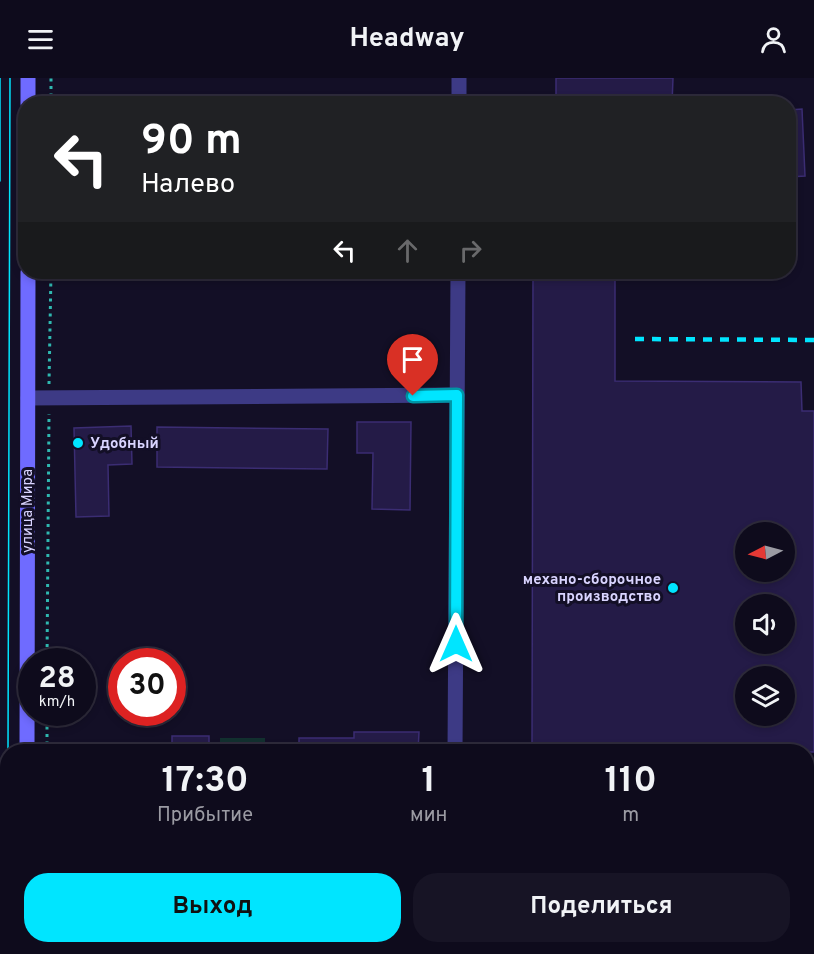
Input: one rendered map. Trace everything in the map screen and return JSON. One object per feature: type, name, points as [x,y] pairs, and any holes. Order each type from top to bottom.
[{"type":"street","points":[[28,78],[28,96]]},
{"type":"street","points":[[459,78],[459,96]]},
{"type":"street","name":"улица Мира","points":[[27,744],[28,279]]},
{"type":"street","points":[[455,744],[458,279]]},
{"type":"street","points":[[28,398],[457,395]]},
{"type":"path","points":[[51,78],[51,96]]},
{"type":"path","points":[[47,648],[51,279]]},
{"type":"path","points":[[47,726],[47,744]]},
{"type":"green space","points":[[220,738],[265,738],[265,744],[220,744]]},
{"type":"building","points":[[556,78],[673,78],[672,96],[556,96]]},
{"type":"building","points":[[796,109],[802,109],[805,176],[796,177]]},
{"type":"building","name":"механо-сборочное производство","points":[[533,279],[615,279],[615,381],[801,382],[802,411],[814,411],[814,744],[532,744]]},
{"type":"building","points":[[357,422],[411,422],[410,510],[372,509],[373,453],[357,453]]},
{"type":"building","points":[[131,426],[132,464],[108,465],[109,516],[76,517],[74,428]]},
{"type":"building","points":[[157,427],[328,429],[327,469],[157,467]]},
{"type":"building","points":[[354,732],[419,732],[418,744],[299,744],[299,738],[354,738]]},
{"type":"building","points":[[172,736],[209,736],[209,744],[172,744]]},
{"type":"tram line","points":[[0,78],[0,181]]},
{"type":"tram line","points":[[8,744],[10,78]]},
{"type":"railway","points":[[635,339],[814,340]]},
{"type":"place","name":"Удобный","points":[[78,443]]},
{"type":"place","name":"механо-сборочное производство","points":[[673,588]]},
{"type":"route","points":[[413,396],[457,395],[456,644]]}]
